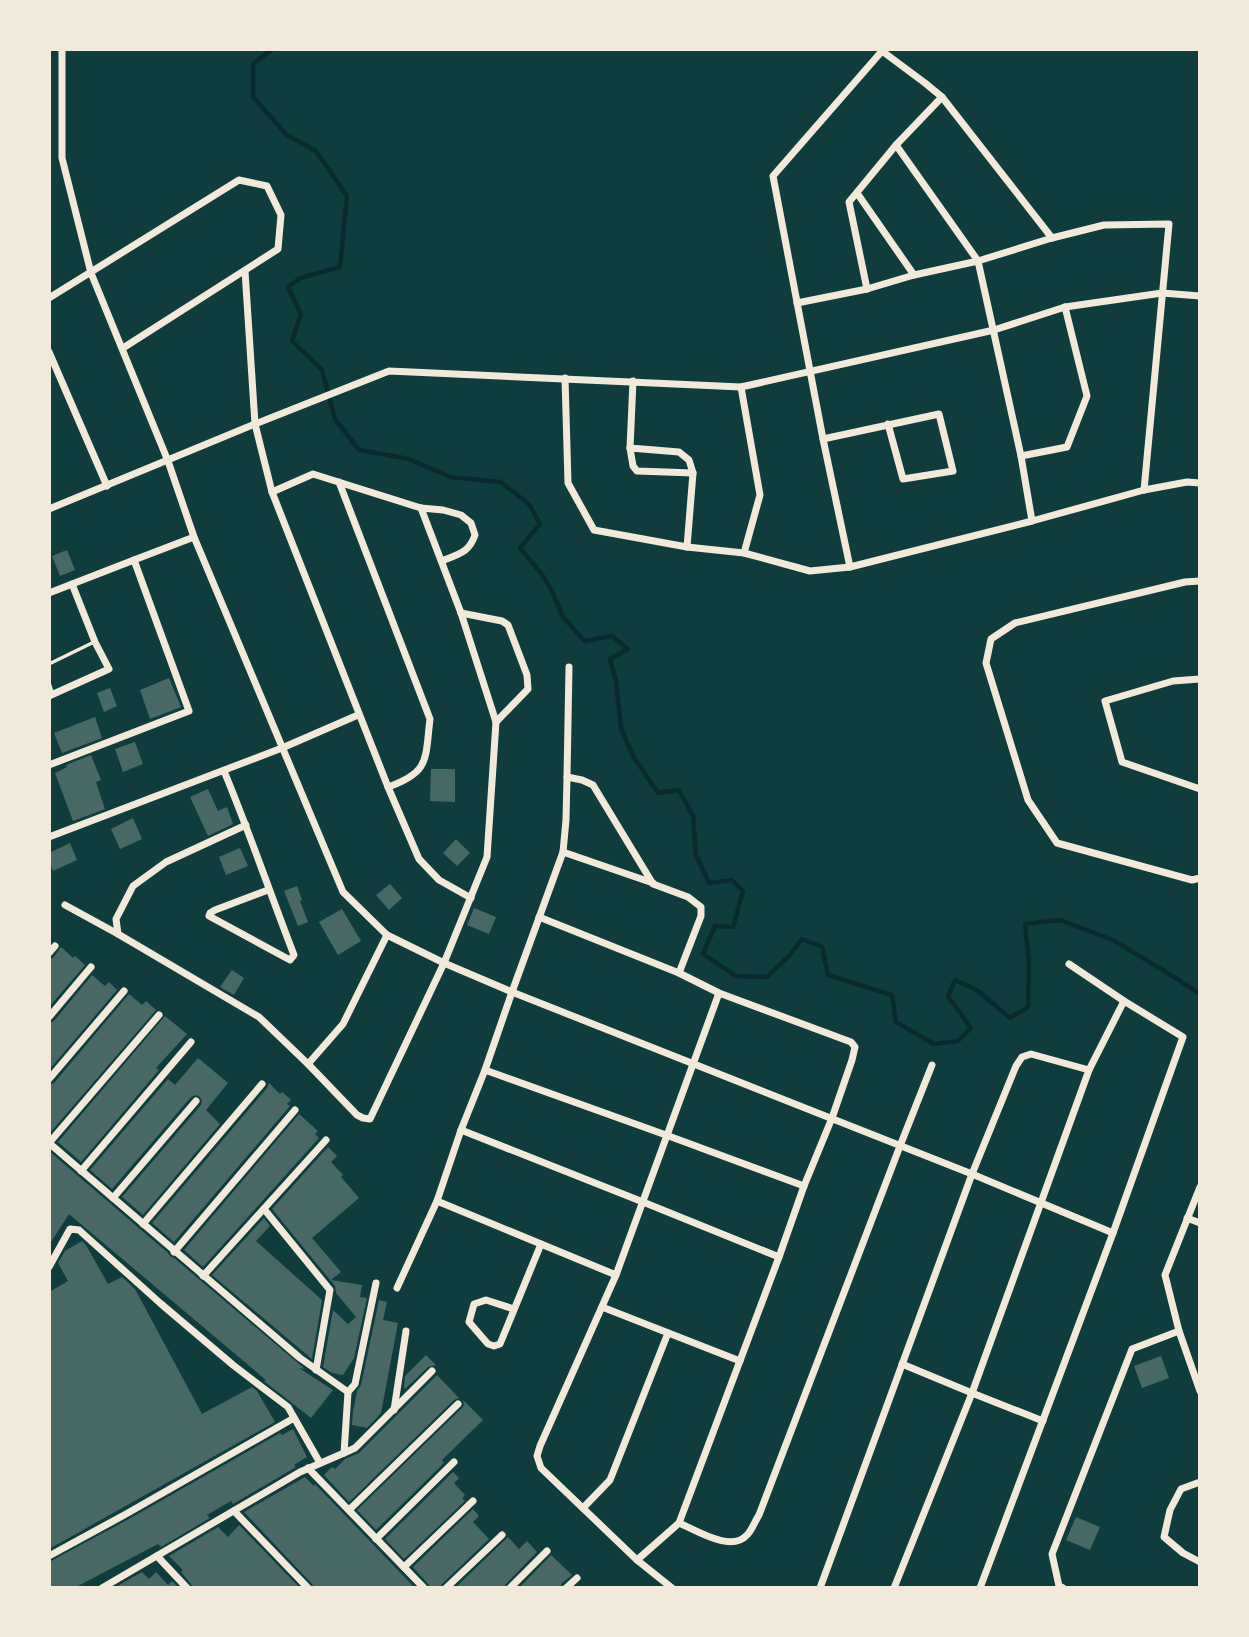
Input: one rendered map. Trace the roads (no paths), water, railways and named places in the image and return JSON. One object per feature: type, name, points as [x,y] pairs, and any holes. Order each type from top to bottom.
[{"type":"street","points":[[62,49],[62,158],[92,273],[168,461],[194,537],[343,892],[387,935],[444,963],[1113,1233]]},
{"type":"street","points":[[850,567],[773,176],[882,51],[942,97],[1052,238]]},
{"type":"street","points":[[867,289],[849,202],[896,145],[942,97]]},
{"type":"street","points":[[896,145],[978,261],[1021,456],[1032,521]]},
{"type":"street","points":[[49,298],[239,180],[267,186],[281,215],[278,249],[123,348]]},
{"type":"street","points":[[858,193],[914,275]]},
{"type":"street","points":[[797,303],[867,289],[978,261],[1104,225],[1169,224],[1144,490]]},
{"type":"street","points":[[246,271],[255,424],[272,492],[358,715],[419,859],[439,880],[471,898]]},
{"type":"street","points":[[49,509],[388,371],[741,387],[994,330],[1065,307],[1162,293],[1200,296]]},
{"type":"street","points":[[1021,456],[1067,447],[1087,397],[1065,307]]},
{"type":"street","points":[[49,352],[107,486]]},
{"type":"street","points":[[565,378],[568,483],[594,530],[687,547],[744,553],[810,571],[850,567],[1144,490],[1200,482]]},
{"type":"street","points":[[634,382],[630,448],[633,466],[637,471],[693,473]]},
{"type":"street","points":[[741,387],[760,495],[744,553]]},
{"type":"street","points":[[823,439],[888,424],[939,414],[953,471],[903,479],[888,424]]},
{"type":"street","points":[[630,448],[679,452],[689,460],[693,473],[687,547]]},
{"type":"street","points":[[272,492],[313,474],[421,508],[461,515],[471,523],[475,535],[472,545],[465,552],[442,561]]},
{"type":"street","points":[[339,482],[429,719],[425,756],[418,773],[387,787]]},
{"type":"street","points":[[65,905],[259,1017],[358,1115],[370,1119],[444,963],[487,857],[496,722],[461,612],[421,508]]},
{"type":"street","points":[[49,593],[194,537]]},
{"type":"street","points":[[49,765],[189,711],[134,560]]},
{"type":"street","points":[[1200,581],[1185,582],[1015,623],[990,639],[986,663],[1028,800],[1057,843],[1192,880],[1200,878]]},
{"type":"street","points":[[51,695],[109,669],[72,584]]},
{"type":"street","points":[[461,612],[502,621],[508,625],[527,675],[528,689],[496,722]]},
{"type":"street","points":[[397,1288],[437,1201],[563,852],[569,667]]},
{"type":"street","points":[[1200,679],[1173,681],[1105,701],[1122,762],[1200,789]]},
{"type":"street","points":[[49,837],[224,771],[358,715]]},
{"type":"street","points":[[224,771],[294,955],[290,960],[209,916],[210,912],[268,890]]},
{"type":"street","points":[[567,777],[593,785],[653,884]]},
{"type":"street","points":[[118,934],[116,919],[133,886],[166,862],[246,825]]},
{"type":"street","points":[[563,852],[688,897],[701,907],[701,916],[679,973]]},
{"type":"street","points":[[539,918],[679,973],[719,993],[851,1042],[855,1047],[832,1118],[804,1186],[679,1523],[637,1560]]},
{"type":"street","points":[[308,1064],[343,1024],[387,935]]},
{"type":"street","points":[[980,1588],[1183,1037],[1069,964]]},
{"type":"street","points":[[49,1017],[91,967]]},
{"type":"street","points":[[49,1079],[124,991]]},
{"type":"street","points":[[672,1588],[637,1560],[541,1468],[537,1456],[616,1275],[719,993]]},
{"type":"street","points":[[894,1588],[972,1393],[1089,1070],[1124,1001]]},
{"type":"street","points":[[159,1015],[49,1143],[174,1252],[316,1370],[348,1392]]},
{"type":"street","points":[[81,1171],[191,1042]]},
{"type":"street","points":[[820,1588],[972,1174],[1016,1066],[1022,1058],[1031,1054],[1089,1070]]},
{"type":"street","points":[[679,1523],[719,1540],[734,1543],[748,1534],[759,1515],[932,1065]]},
{"type":"street","points":[[485,1070],[804,1186]]},
{"type":"street","points":[[143,1224],[262,1084]]},
{"type":"street","points":[[113,1198],[196,1101]]},
{"type":"street","points":[[174,1252],[295,1110]]},
{"type":"street","points":[[461,1130],[779,1257]]},
{"type":"street","points":[[203,1276],[326,1140]]},
{"type":"street","points":[[1200,1188],[1165,1275],[1178,1331],[1200,1391]]},
{"type":"street","points":[[437,1201],[616,1275]]},
{"type":"street","points":[[264,1209],[330,1290],[316,1370]]},
{"type":"street","points":[[1187,1218],[1200,1223]]},
{"type":"street","points":[[49,1267],[70,1229],[79,1230],[201,1339],[288,1407],[320,1463]]},
{"type":"street","points":[[514,1310],[486,1300],[474,1304],[469,1322],[488,1344],[500,1344],[514,1310],[541,1244]]},
{"type":"street","points":[[344,1453],[348,1392],[355,1384],[376,1283]]},
{"type":"street","points":[[602,1307],[740,1361]]},
{"type":"street","points":[[394,1409],[406,1331]]},
{"type":"street","points":[[1063,1588],[1059,1586],[1052,1554],[1132,1349],[1178,1331]]},
{"type":"street","points":[[583,1508],[610,1480],[668,1333]]},
{"type":"street","points":[[902,1364],[1043,1421]]},
{"type":"street","points":[[102,1588],[308,1468],[355,1448],[432,1371]]},
{"type":"street","points":[[349,1510],[458,1404]]},
{"type":"street","points":[[49,1556],[294,1418]]},
{"type":"street","points":[[376,1539],[454,1462]]},
{"type":"street","points":[[308,1468],[424,1588]]},
{"type":"street","points":[[1200,1482],[1181,1489],[1170,1510],[1164,1536],[1183,1553],[1200,1562]]},
{"type":"street","points":[[404,1567],[473,1501]]},
{"type":"street","points":[[234,1511],[308,1588]]},
{"type":"street","points":[[446,1588],[502,1535]]},
{"type":"street","points":[[510,1588],[547,1551]]},
{"type":"street","points":[[157,1556],[187,1588]]},
{"type":"street","points":[[566,1588],[577,1578]]},
{"type":"lane","points":[[49,664],[95,642]]},
{"type":"lane","points":[[49,683],[51,695]]},
{"type":"waterway","points":[[272,49],[253,64],[253,97],[287,135],[316,151],[347,196],[340,267],[300,278],[288,287],[301,314],[292,341],[322,370],[335,419],[359,450],[409,459],[450,477],[501,482],[529,504],[540,524],[520,548],[551,589],[563,617],[584,641],[612,636],[628,649],[610,659],[616,681],[621,728],[633,756],[658,793],[679,790],[693,816],[696,855],[709,883],[732,880],[743,891],[733,927],[715,926],[703,954],[736,976],[767,977],[802,939],[822,947],[828,975],[892,995],[896,1022],[934,1044],[958,1041],[971,1028],[948,996],[955,980],[977,990],[1010,1018],[1028,1007],[1029,962],[1025,924],[1060,920],[1113,940],[1200,994]]}]
